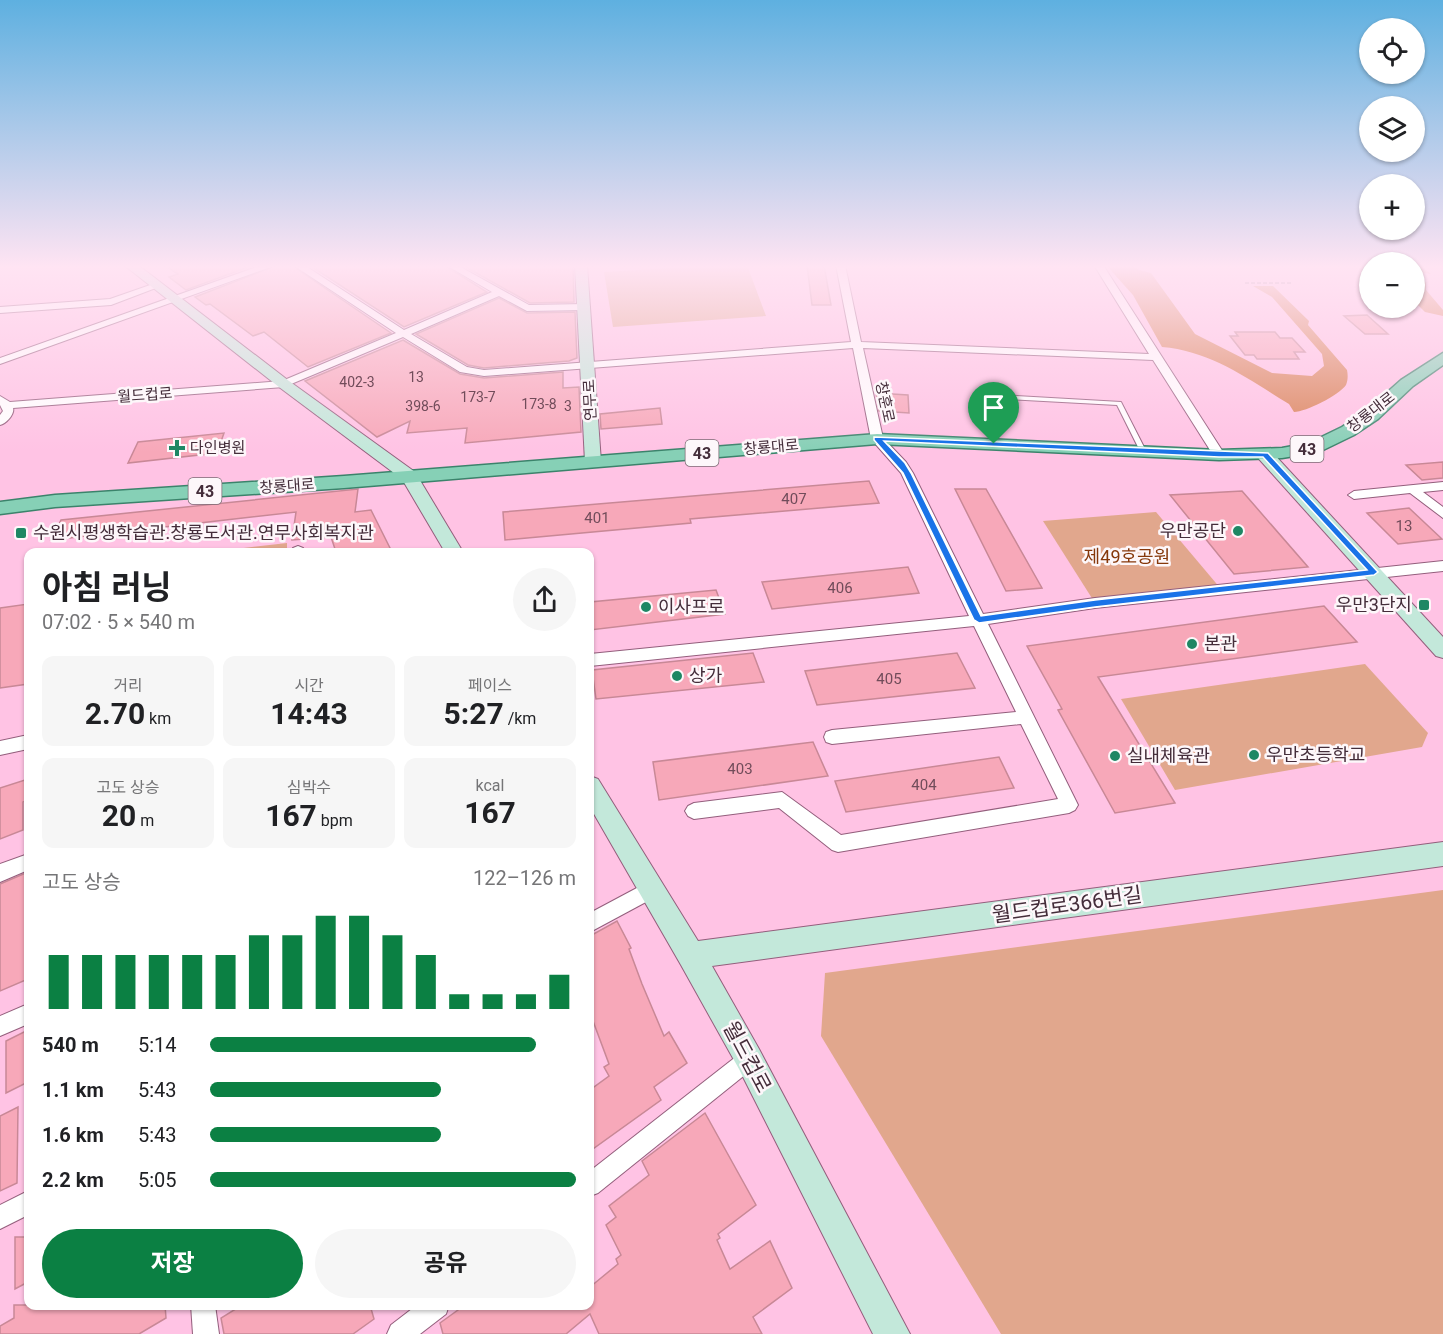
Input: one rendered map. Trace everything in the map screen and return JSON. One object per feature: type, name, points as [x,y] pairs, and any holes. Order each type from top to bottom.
[{"type":"main road","name":"창룡대로","points":[[0,508],[56,501],[877,439],[1219,455],[1265,455],[1313,448],[1348,432],[1372,415],[1407,383],[1443,358]]},
{"type":"street","points":[[0,361],[96,327]]},
{"type":"street","points":[[210,327],[409,476],[452,548]]},
{"type":"street","points":[[393,327],[464,370],[484,373],[858,345],[1156,357]]},
{"type":"street","name":"월드컵로","points":[[3,402],[284,384],[420,327]]},
{"type":"street","name":"연무로","points":[[586,327],[593,462]]},
{"type":"street","name":"창훈로","points":[[854,327],[877,439]]},
{"type":"street","points":[[1137,327],[1219,455]]},
{"type":"street","points":[[0,422],[9,411],[3,402]]},
{"type":"street","points":[[694,811],[782,800],[838,844],[1069,805],[907,473],[877,439]]},
{"type":"street","points":[[1265,455],[1443,650]]},
{"type":"street","points":[[1354,495],[1443,486]]},
{"type":"street","points":[[1412,489],[1443,514]]},
{"type":"street","points":[[594,660],[979,620],[1095,603],[1443,566]]},
{"type":"street","points":[[832,737],[1026,717]]},
{"type":"street","points":[[0,748],[24,743]]},
{"type":"street","name":"월드컵로","points":[[594,793],[691,955],[749,1059],[892,1334]]},
{"type":"street","name":"월드컵로366번길","points":[[691,955],[1443,854]]},
{"type":"street","points":[[0,873],[24,864]]},
{"type":"street","points":[[594,921],[650,890]]},
{"type":"street","points":[[0,1026],[24,1016]]},
{"type":"street","points":[[594,1182],[749,1059]]},
{"type":"street","points":[[0,1217],[24,1205]]},
{"type":"street","points":[[203,1310],[206,1334]]},
{"type":"street","points":[[400,1334],[431,1310]]},
{"type":"lane","points":[[994,444],[983,396],[1119,403],[1143,451]]},
{"type":"green space","name":"제49호공원","points":[[1156,512],[1221,589],[1095,603],[1043,521]]},
{"type":"green space","points":[[287,543],[287,548],[244,548]]},
{"type":"green space","points":[[1365,664],[1428,733],[1422,747],[1175,790],[1121,699]]},
{"type":"green space","points":[[1443,890],[1443,1334],[1001,1334],[821,1036],[825,973]]},
{"type":"shaded area","points":[[1151,327],[1190,327],[1195,334],[1272,373],[1312,376],[1324,366],[1322,354],[1299,327],[1310,327],[1347,370],[1348,378],[1346,385],[1337,393],[1322,402],[1294,412],[1289,404],[1213,360],[1197,354],[1162,347]]},
{"type":"building","points":[[241,327],[383,327],[391,333],[308,367],[264,332],[253,336]]},
{"type":"building","points":[[432,327],[576,327],[577,358],[569,361],[484,368],[468,365],[416,334]]},
{"type":"building","points":[[1357,327],[1381,327],[1388,334],[1365,334]]},
{"type":"building","points":[[1235,332],[1275,332],[1280,338],[1292,338],[1305,352],[1294,352],[1299,359],[1257,359],[1254,355],[1245,355],[1230,336],[1238,336]]},
{"type":"building","points":[[403,340],[460,374],[484,378],[563,372],[563,388],[579,387],[581,432],[465,443],[467,428],[407,433],[410,421],[377,437],[305,381]]},
{"type":"building","points":[[876,393],[908,395],[909,413],[879,411]]},
{"type":"building","points":[[660,408],[662,424],[601,429],[600,414]]},
{"type":"building","name":"다인병원","points":[[224,433],[217,453],[128,463],[138,442]]},
{"type":"building","points":[[1443,462],[1443,478],[1422,480],[1406,465]]},
{"type":"building","points":[[869,481],[879,503],[690,519],[691,523],[505,540],[503,512]]},
{"type":"building","points":[[358,489],[355,512],[371,510],[390,548],[335,548],[331,537],[292,540],[296,512],[51,540],[61,520]]},
{"type":"building","points":[[955,489],[986,489],[1042,588],[1006,591]]},
{"type":"building","name":"우만공단","points":[[1242,491],[1308,567],[1234,574],[1170,495]]},
{"type":"building","points":[[1409,508],[1442,539],[1398,544],[1367,513]]},
{"type":"building","points":[[908,567],[919,593],[772,609],[762,582]]},
{"type":"building","points":[[716,590],[725,614],[594,630],[594,602]]},
{"type":"building","points":[[24,605],[24,685],[0,688],[0,608]]},
{"type":"building","name":"본관","points":[[1324,606],[1357,642],[1098,677],[1175,803],[1115,813],[1058,710],[1062,709],[1027,646]]},
{"type":"building","name":"상가","points":[[753,653],[764,682],[596,699],[594,670]]},
{"type":"building","points":[[957,653],[975,688],[817,705],[805,671]]},
{"type":"building","points":[[813,742],[828,776],[659,800],[653,762]]},
{"type":"building","points":[[999,757],[1014,788],[846,812],[835,781]]},
{"type":"building","points":[[24,780],[23,830],[0,839],[0,788]]},
{"type":"building","points":[[24,874],[24,981],[0,991],[0,884]]},
{"type":"building","points":[[617,921],[631,948],[629,949],[642,984],[664,1036],[669,1032],[687,1063],[654,1087],[661,1100],[594,1148],[594,1087],[609,1076],[604,1067],[609,1064],[594,1024],[594,934]]},
{"type":"building","points":[[24,1032],[24,1084],[6,1093],[6,1041]]},
{"type":"building","points":[[18,1107],[17,1183],[0,1191],[0,1116]]},
{"type":"building","points":[[705,1113],[756,1205],[718,1234],[720,1238],[717,1240],[730,1269],[770,1241],[792,1288],[753,1317],[762,1334],[599,1334],[590,1314],[566,1334],[443,1334],[440,1323],[458,1310],[594,1310],[594,1284],[618,1264],[616,1259],[621,1255],[606,1225],[616,1217],[609,1206],[649,1175],[642,1161]]},
{"type":"building","points":[[15,1237],[24,1237],[24,1284],[15,1289]]},
{"type":"building","points":[[14,1305],[24,1305],[24,1310],[165,1310],[166,1318],[139,1334],[0,1334],[0,1326],[14,1318]]},
{"type":"building","points":[[234,1310],[371,1310],[374,1319],[353,1334],[224,1334],[221,1318]]},
{"type":"place","name":"다인병원","points":[[177,448]]},
{"type":"place","name":"우만공단","points":[[1238,531]]},
{"type":"place","name":"수원시평생학습관.창룡도서관.연무사회복지관","points":[[21,533]]},
{"type":"place","name":"우만3단지","points":[[1424,605]]},
{"type":"place","name":"이사프로","points":[[646,607]]},
{"type":"place","name":"본관","points":[[1192,644]]},
{"type":"place","name":"상가","points":[[677,676]]},
{"type":"place","name":"우만초등학교","points":[[1254,755]]},
{"type":"place","name":"실내체육관","points":[[1115,756]]},
{"type":"route","points":[[877,439],[994,444],[1219,455],[1265,455],[1374,572],[1095,603],[979,620],[907,473],[877,439]]}]
